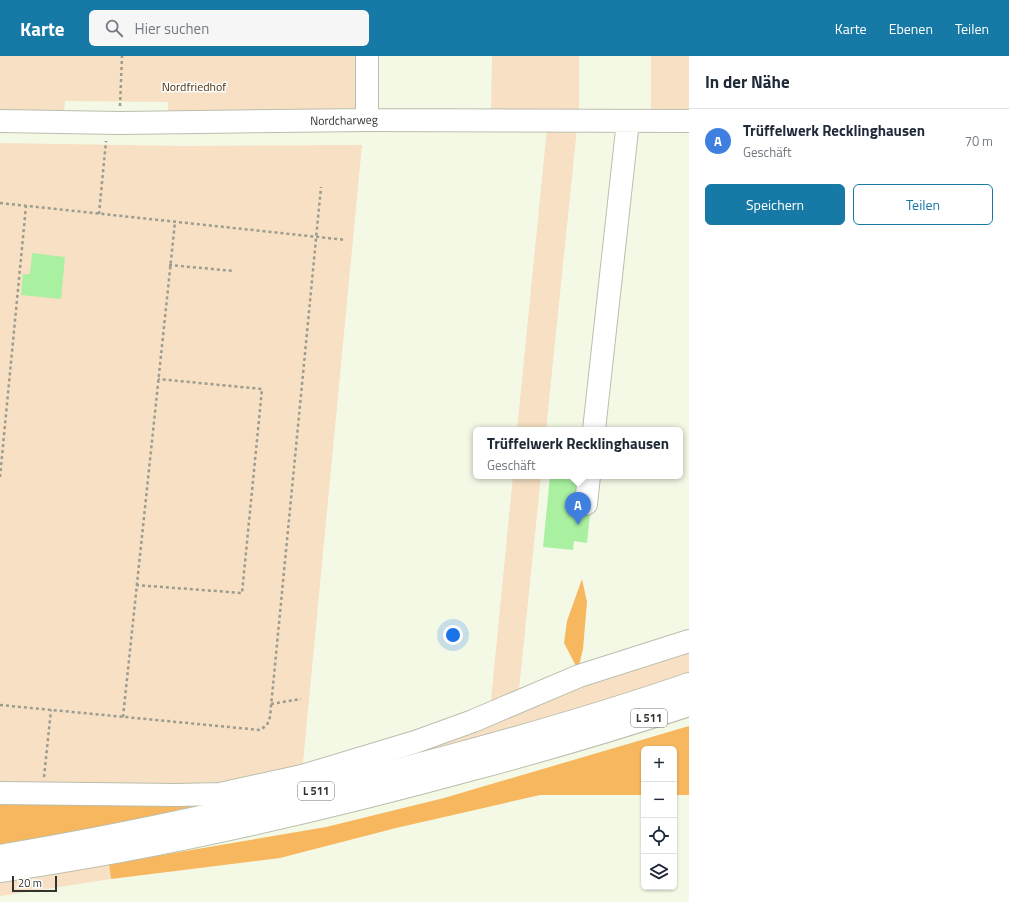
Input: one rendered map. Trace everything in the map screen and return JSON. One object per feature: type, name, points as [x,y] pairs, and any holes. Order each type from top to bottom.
[{"type":"main road","points":[[367,56],[367,120]]},
{"type":"main road","name":"Nordcharweg","points":[[0,121],[114,123],[367,120],[689,121]]},
{"type":"main road","points":[[594,427],[628,121]]},
{"type":"main road","points":[[586,504],[589,479]]},
{"type":"main road","points":[[0,793],[220,794],[295,778],[415,742],[472,721],[579,676],[689,641]]},
{"type":"main road","name":"L 511","points":[[0,856],[140,830],[324,789],[520,737],[689,684]]},
{"type":"main road","name":"L 511","points":[[0,871],[64,862],[328,808],[518,757],[689,705]]},
{"type":"main road","points":[[608,730],[644,729],[689,715]]},
{"type":"path","points":[[99,214],[114,123],[122,56]]},
{"type":"path","points":[[0,705],[260,730],[267,725],[270,717],[321,187]]},
{"type":"path","points":[[0,204],[346,240]]},
{"type":"path","points":[[0,477],[26,206]]},
{"type":"path","points":[[123,717],[169,265],[175,222]]},
{"type":"path","points":[[169,265],[234,272]]},
{"type":"path","points":[[136,585],[242,593],[262,389],[158,379]]},
{"type":"path","points":[[271,704],[301,699]]},
{"type":"path","points":[[44,779],[51,710]]},
{"type":"green space","name":"Nordfriedhof","points":[[0,56],[358,56],[359,103],[352,111],[168,116],[168,102],[65,101],[64,116],[0,116]]},
{"type":"green space","points":[[492,56],[579,56],[579,113],[491,113]]},
{"type":"green space","points":[[651,56],[689,56],[689,112],[651,111]]},
{"type":"green space","points":[[547,128],[577,128],[546,427],[517,427]]},
{"type":"green space","points":[[0,143],[186,146],[362,145],[302,773],[490,710],[513,479],[541,479],[518,699],[689,636],[689,675],[347,779],[212,810],[0,790]]},
{"type":"green space","points":[[109,864],[111,879],[0,896],[0,880]]},
{"type":"shaded area","points":[[582,579],[587,602],[583,649],[578,670],[564,643],[567,621]]},
{"type":"shaded area","points":[[689,726],[689,795],[677,795],[677,746],[641,746],[641,795],[540,795],[396,828],[280,858],[111,879],[109,864],[326,827],[444,798]]},
{"type":"shaded area","points":[[0,795],[210,796],[212,810],[0,845]]},
{"type":"building","points":[[32,253],[65,257],[61,299],[21,295],[23,274],[30,274]]},
{"type":"building","points":[[550,479],[580,479],[576,512],[590,514],[587,543],[574,541],[573,550],[543,547]]},
{"type":"place","name":"Trüffelwerk Recklinghausen","points":[[578,525]]}]
